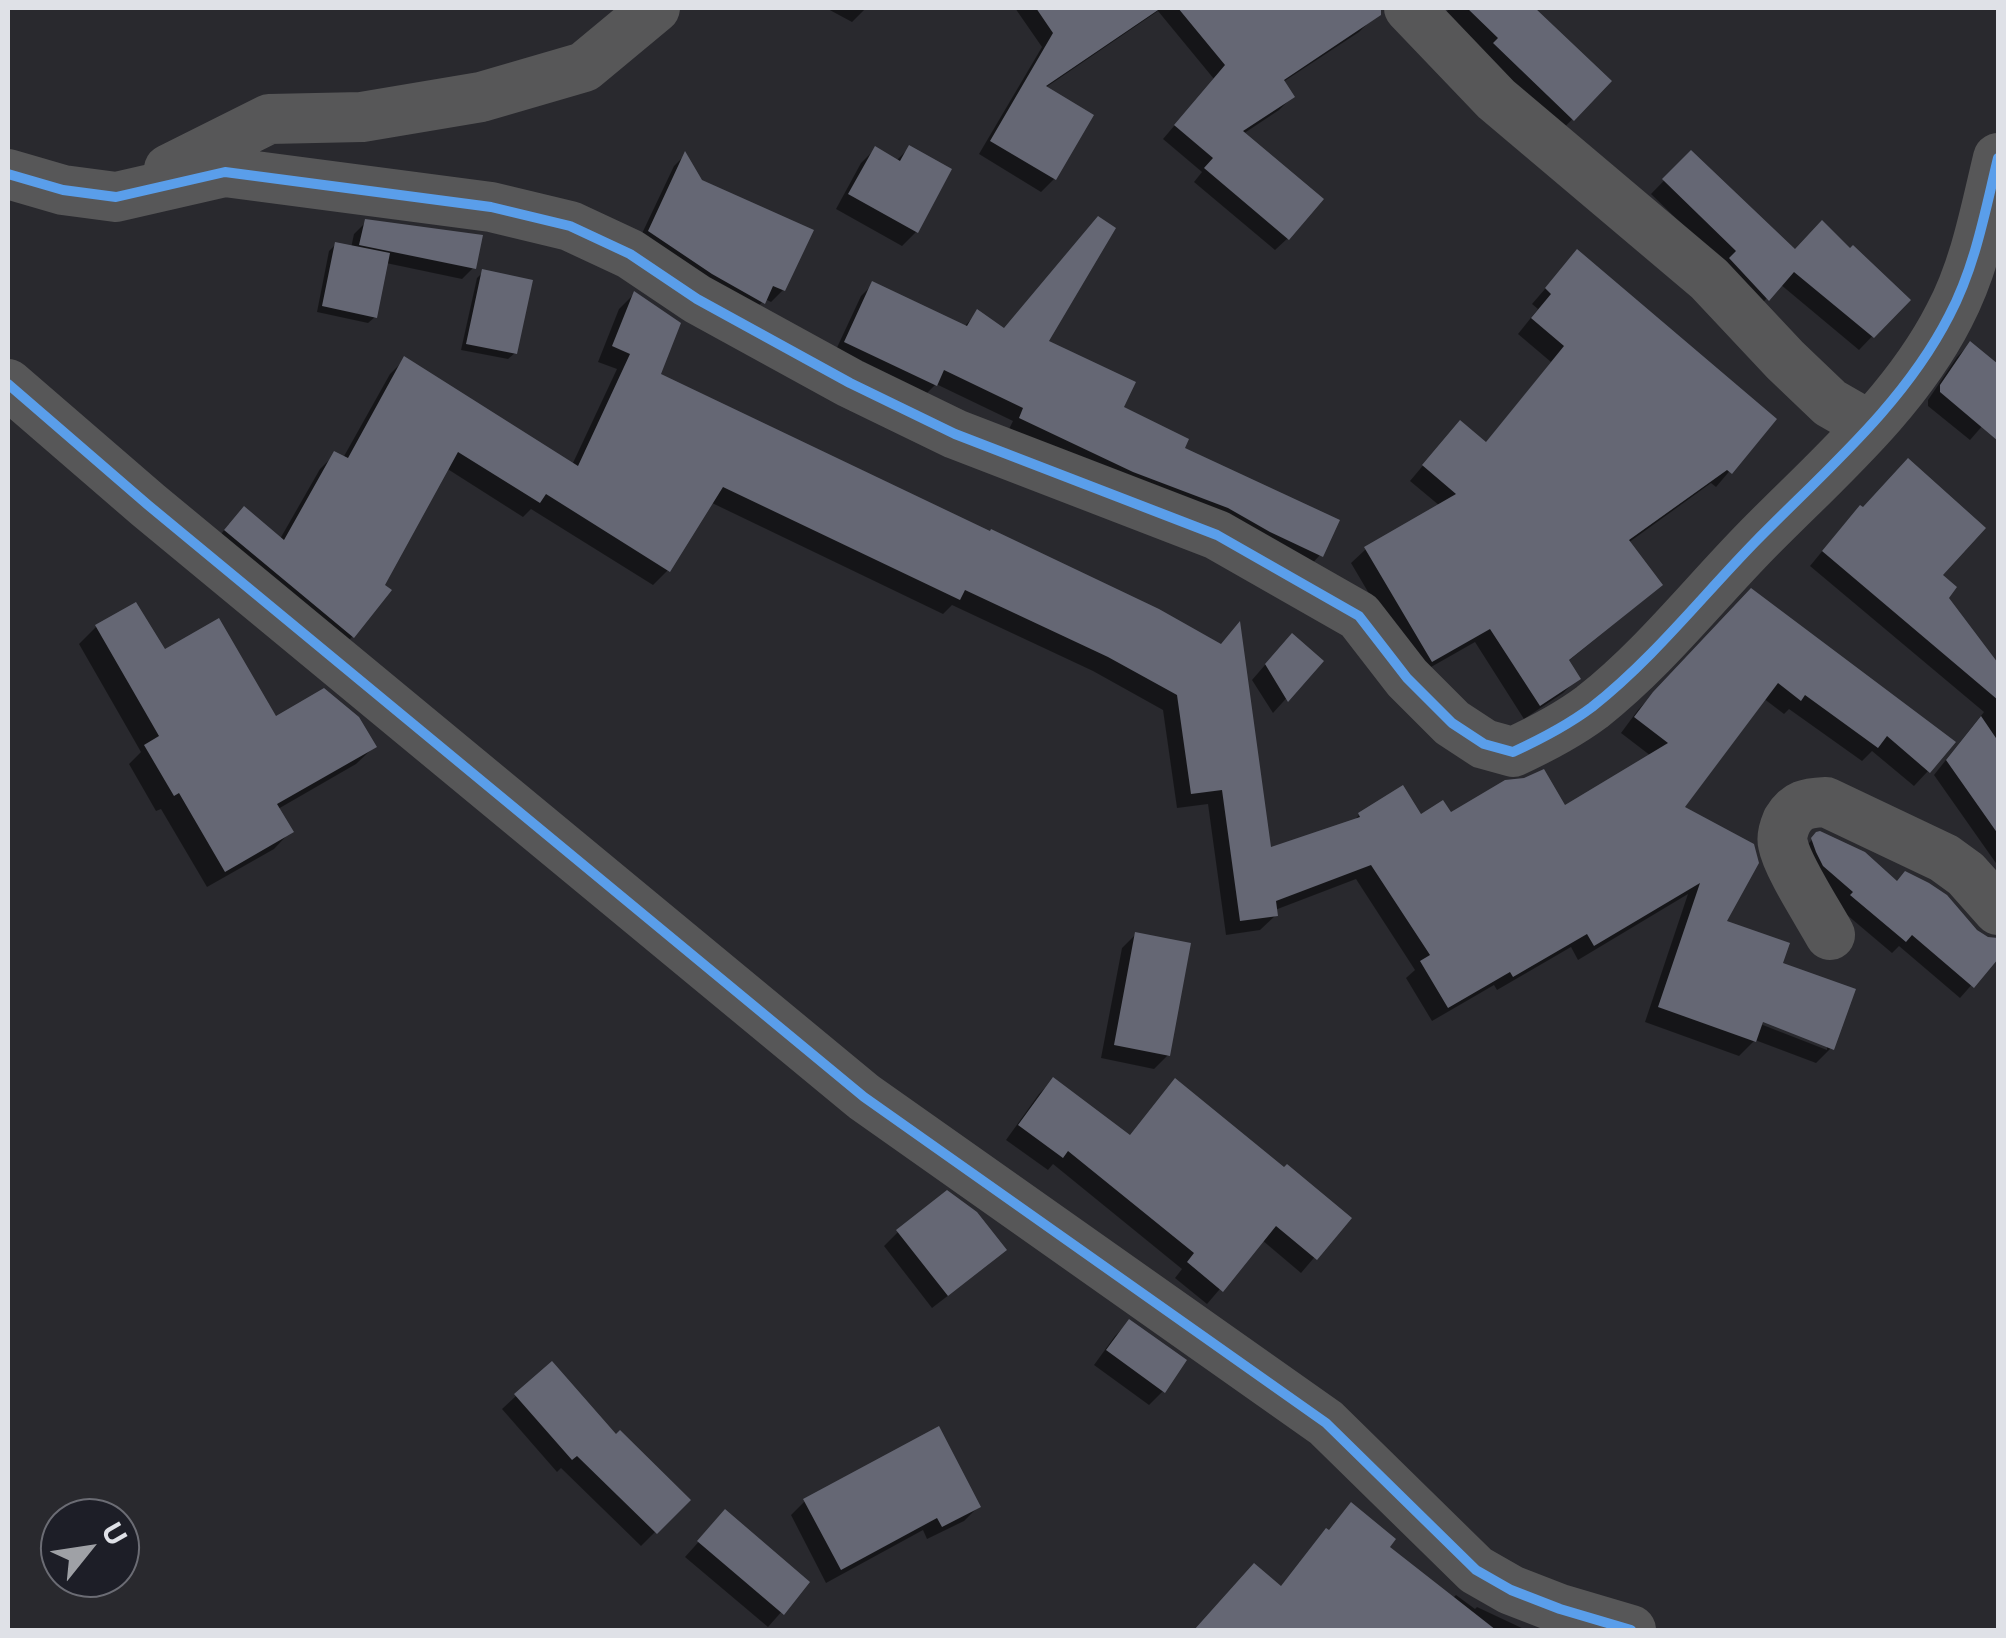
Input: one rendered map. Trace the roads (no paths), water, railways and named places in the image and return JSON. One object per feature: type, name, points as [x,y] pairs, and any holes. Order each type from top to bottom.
[{"type":"street","points":[[116,196],[268,119],[362,117],[481,97],[584,67],[655,8]]},
{"type":"street","points":[[1409,8],[1496,99],[1708,279],[1830,403],[1870,426]]},
{"type":"street","points":[[8,174],[63,190],[116,196],[225,172],[491,207],[570,226],[630,254],[697,299],[850,383],[955,434],[1218,535],[1359,616],[1407,678],[1452,723],[1484,744],[1512,752],[1590,708],[1635,668],[1888,408],[1949,317],[1971,270],[1998,158]]},
{"type":"street","points":[[8,384],[163,518],[864,1097],[1326,1422],[1476,1570],[1511,1590],[1560,1609],[1631,1630]]},
{"type":"street","points":[[1830,935],[1782,842],[1794,810],[1806,803],[1826,802],[1944,858],[1966,874],[1998,910]]}]
